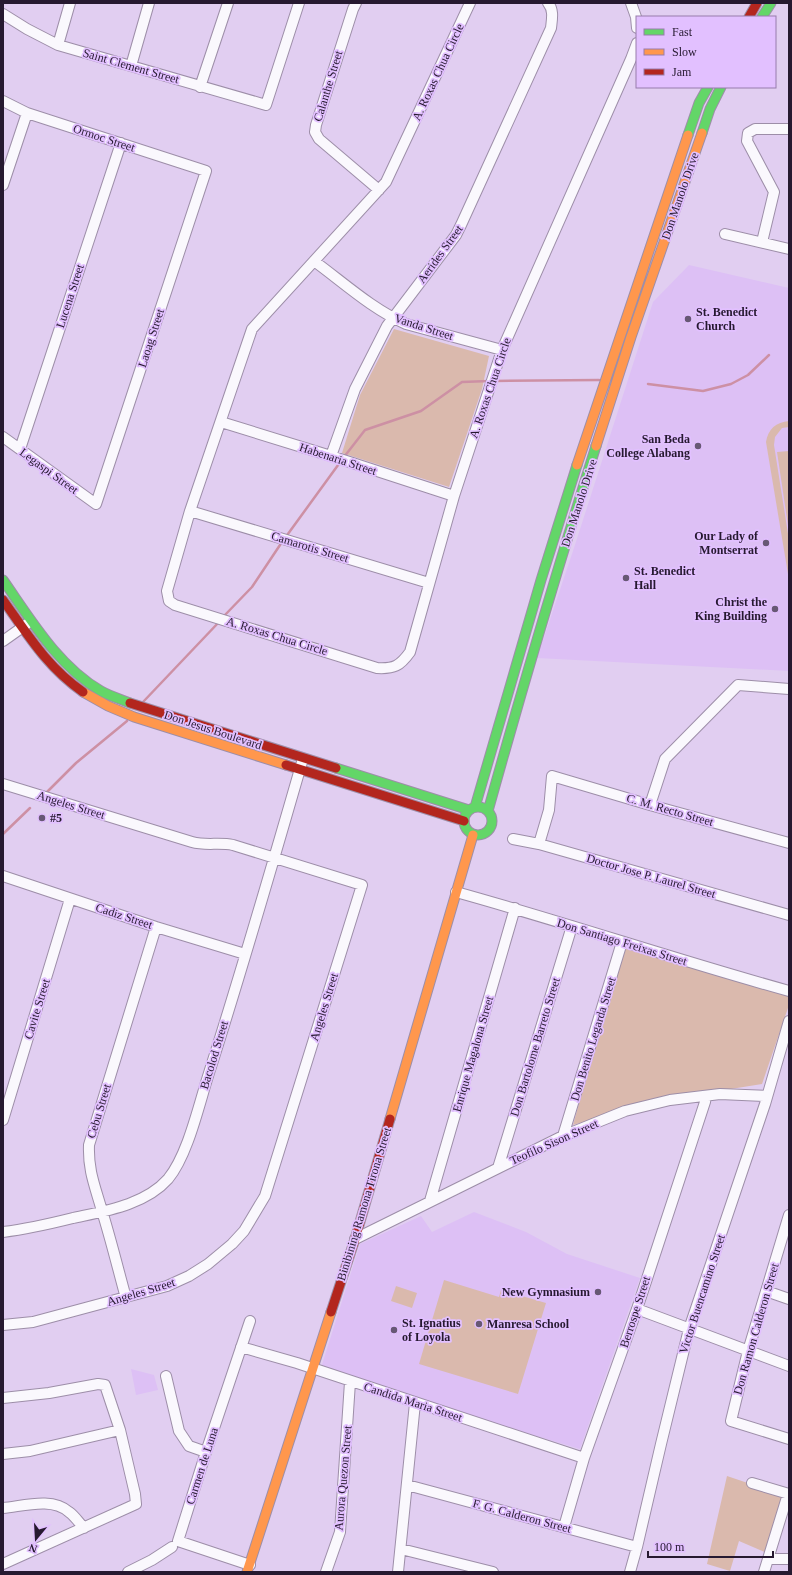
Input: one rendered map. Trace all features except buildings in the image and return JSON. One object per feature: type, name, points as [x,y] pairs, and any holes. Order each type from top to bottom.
[{"type":"street","points":[[58,45],[70,3]]},
{"type":"street","points":[[131,66],[149,3]]},
{"type":"street","points":[[200,87],[228,3]]},
{"type":"street","name":"Saint Clement Street","points":[[3,14],[27,29],[58,45],[266,105],[299,3]]},
{"type":"street","name":"Calanthe Street","points":[[356,3],[352,9],[320,110],[315,132],[319,139],[379,190]]},
{"type":"street","name":"A. Roxas Chua Circle","points":[[470,3],[386,182],[252,329],[222,422],[190,512],[167,591],[169,601],[377,668],[387,669],[403,661],[410,652],[454,496],[502,350],[636,46]]},
{"type":"street","name":"Aerides Street","points":[[338,459],[355,389],[393,318],[456,235],[461,225],[550,28],[552,16],[551,5],[548,3]]},
{"type":"street","points":[[631,3],[636,17]]},
{"type":"street","points":[[750,16],[757,3]]},
{"type":"street","points":[[763,16],[771,3]]},
{"type":"street","name":"Don Manolo Drive","points":[[472,809],[577,469],[654,234],[699,103],[707,88]]},
{"type":"street","name":"Don Manolo Drive","points":[[488,811],[530,660],[551,597],[588,472],[664,241],[710,109],[720,88]]},
{"type":"street","name":"Ormoc Street","points":[[3,101],[27,113],[206,171]]},
{"type":"street","points":[[3,185],[27,113]]},
{"type":"street","points":[[762,242],[774,192],[747,141],[748,133],[755,129],[789,129]]},
{"type":"street","name":"Lucena Street","points":[[20,449],[121,143]]},
{"type":"street","name":"Laoag Street","points":[[96,504],[206,171]]},
{"type":"street","points":[[654,234],[664,241]]},
{"type":"street","points":[[725,234],[789,249]]},
{"type":"street","name":"Vanda Street","points":[[314,261],[370,303],[393,318],[406,324],[502,350]]},
{"type":"street","name":"Habenaria Street","points":[[222,422],[454,496]]},
{"type":"street","name":"Legaspi Street","points":[[3,437],[96,504]]},
{"type":"street","points":[[577,469],[588,472]]},
{"type":"street","name":"Camarotis Street","points":[[190,512],[429,583]]},
{"type":"street","name":"Don Jesus Boulevard","points":[[3,580],[52,648],[72,669],[101,690],[141,707],[303,759],[472,809]]},
{"type":"street","points":[[538,593],[551,597]]},
{"type":"street","name":"Don Jesus Boulevard","points":[[3,600],[42,655],[65,679],[82,692],[109,708],[464,821]]},
{"type":"street","points":[[3,641],[31,620]]},
{"type":"street","points":[[650,805],[665,759],[738,685],[789,689]]},
{"type":"street","name":"Bacolod Street","points":[[3,1232],[28,1228],[134,1202],[151,1193],[168,1179],[181,1159],[245,954],[303,759]]},
{"type":"street","name":"C. M. Recto Street","points":[[539,844],[548,810],[552,776],[650,805],[789,843]]},
{"type":"street","name":"Angeles Street","points":[[3,784],[192,842],[206,844],[224,843],[362,885],[265,1196],[244,1231],[232,1244],[208,1264],[189,1276],[167,1286],[33,1322],[3,1325]]},
{"type":"street","points":[[482,807],[488,811],[492,817],[492,825],[488,832],[481,835],[473,835],[468,832],[465,827],[465,815],[472,809],[482,807]]},
{"type":"street","name":"Binibining Ramona Tirona Street","points":[[248,1568],[355,1239],[473,835]]},
{"type":"street","name":"Doctor Jose P. Laurel Street","points":[[513,839],[539,844],[789,915]]},
{"type":"street","name":"Cadiz Street","points":[[3,876],[156,927],[245,954]]},
{"type":"street","name":"Don Santiago Freixas Street","points":[[456,892],[515,908],[622,942],[789,991]]},
{"type":"street","name":"Cavite Street","points":[[3,1120],[70,899]]},
{"type":"street","name":"Enrique Magalona Street","points":[[430,1200],[515,908]]},
{"type":"street","name":"Don Bartolome Barreto Street","points":[[498,1168],[572,926]]},
{"type":"street","name":"Cebu Street","points":[[126,1298],[90,1170],[88,1161],[89,1145],[156,927]]},
{"type":"street","name":"Don Benito Legarda Street","points":[[563,1136],[622,942]]},
{"type":"street","name":"Victor Buencamino Street","points":[[630,1572],[638,1547],[689,1329],[767,1096],[789,1021]]},
{"type":"street","name":"Teofilo Sison Street","points":[[355,1239],[430,1200],[563,1136],[639,1107],[670,1100],[720,1094],[767,1096]]},
{"type":"street","name":"Berrospe Street","points":[[564,1527],[584,1458],[637,1310],[706,1096]]},
{"type":"street","name":"Don Ramon Calderon Street","points":[[789,1215],[748,1351],[731,1421],[789,1439]]},
{"type":"street","points":[[766,1290],[789,1299]]},
{"type":"street","points":[[637,1310],[789,1366]]},
{"type":"street","name":"Carmen de Luna","points":[[248,1568],[178,1541],[250,1321]]},
{"type":"street","name":"Candida Maria Street","points":[[241,1347],[313,1369],[584,1458]]},
{"type":"street","points":[[166,1376],[179,1431],[189,1446],[206,1452]]},
{"type":"street","name":"Aurora Quezon Street","points":[[326,1572],[340,1532],[350,1382]]},
{"type":"street","points":[[3,1398],[49,1393],[102,1384],[105,1385],[120,1430],[136,1504],[3,1564]]},
{"type":"street","points":[[398,1572],[415,1403]]},
{"type":"street","points":[[3,1454],[30,1451],[120,1430]]},
{"type":"street","points":[[752,1483],[789,1494],[764,1572]]},
{"type":"street","name":"F. G. Calderon Street","points":[[407,1485],[638,1547]]},
{"type":"street","points":[[3,1508],[41,1504],[56,1505],[70,1512],[84,1528]]},
{"type":"street","points":[[128,1572],[152,1560],[172,1547]]},
{"type":"street","points":[[401,1549],[493,1572]]},
{"type":"street","points":[[768,1559],[789,1559]]},
{"type":"shaded area","name":"San Beda College Alabang","points":[[689,265],[789,288],[789,671],[537,658],[653,302]]},
{"type":"shaded area","points":[[394,329],[489,356],[482,389],[449,487],[342,453],[360,395]]},
{"type":"shaded area","points":[[789,421],[789,427],[782,428],[775,437],[774,445],[789,540],[789,580],[766,442],[767,437],[773,427],[780,423]]},
{"type":"shaded area","points":[[789,451],[789,532],[777,452]]},
{"type":"shaded area","points":[[623,944],[789,996],[789,1005],[762,1084],[656,1101],[573,1125]]},
{"type":"shaded area","name":"Manresa School","points":[[474,1212],[526,1232],[567,1254],[640,1278],[580,1449],[320,1371],[360,1244],[421,1216],[432,1232]]},
{"type":"shaded area","points":[[444,1280],[499,1297],[501,1290],[546,1303],[518,1394],[419,1364]]},
{"type":"shaded area","points":[[396,1286],[417,1293],[412,1308],[391,1301]]},
{"type":"shaded area","points":[[131,1369],[154,1375],[158,1390],[136,1395]]},
{"type":"shaded area","points":[[727,1476],[786,1496],[769,1554],[739,1541],[730,1571],[707,1564]]},
{"type":"waterway","points":[[648,384],[703,391],[731,384],[748,375],[769,355]]},
{"type":"waterway","points":[[494,381],[599,380]]},
{"type":"waterway","points":[[344,457],[365,430],[421,411],[462,382],[489,381]]},
{"type":"waterway","points":[[285,538],[341,461]]},
{"type":"waterway","points":[[224,616],[252,587],[282,542]]},
{"type":"waterway","points":[[143,702],[219,622]]},
{"type":"waterway","points":[[46,793],[76,763],[127,721]]},
{"type":"waterway","points":[[3,834],[30,808]]},
{"type":"traffic: fast","points":[[763,16],[771,3]]},
{"type":"traffic: fast","points":[[688,135],[699,103],[707,88]]},
{"type":"traffic: fast","points":[[702,133],[710,109],[720,88]]},
{"type":"traffic: fast","points":[[488,811],[540,628],[596,446]]},
{"type":"traffic: fast","points":[[475,807],[541,580],[577,465]]},
{"type":"traffic: fast","points":[[3,580],[46,641],[71,669],[101,691],[130,703]]},
{"type":"traffic: fast","points":[[336,768],[469,810]]},
{"type":"traffic: fast","points":[[478,807],[488,811],[492,821],[488,831],[478,835],[468,831],[464,821],[468,811],[478,807]]},
{"type":"traffic: slow","points":[[596,446],[631,337],[702,133]]},
{"type":"traffic: slow","points":[[577,465],[688,135]]},
{"type":"traffic: slow","points":[[83,692],[108,706],[134,717],[286,765]]},
{"type":"traffic: slow","points":[[390,1119],[473,835]]},
{"type":"traffic: slow","points":[[247,1572],[331,1312]]},
{"type":"traffic: jam","points":[[750,16],[757,3]]},
{"type":"traffic: jam","points":[[3,600],[48,661],[83,692]]},
{"type":"traffic: jam","points":[[130,703],[336,768]]},
{"type":"traffic: jam","points":[[286,765],[464,821]]},
{"type":"traffic: jam","points":[[331,1312],[355,1239],[390,1119]]},
{"type":"place","name":"St. Benedict Church","points":[[688,319]]},
{"type":"place","name":"San Beda College Alabang","points":[[698,446]]},
{"type":"place","name":"Our Lady of Montserrat","points":[[766,543]]},
{"type":"place","name":"St. Benedict Hall","points":[[626,578]]},
{"type":"place","name":"Christ the King Building","points":[[775,609]]},
{"type":"place","name":"#5","points":[[42,818]]},
{"type":"place","name":"New Gymnasium","points":[[598,1292]]},
{"type":"place","name":"Manresa School","points":[[479,1324]]},
{"type":"place","name":"St. Ignatius of Loyola","points":[[394,1330]]}]
